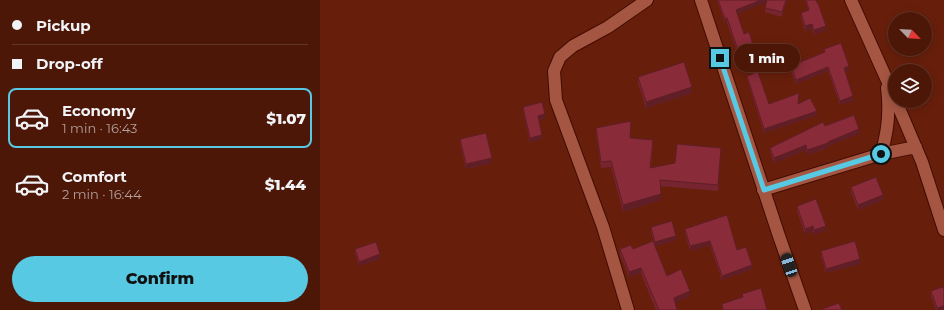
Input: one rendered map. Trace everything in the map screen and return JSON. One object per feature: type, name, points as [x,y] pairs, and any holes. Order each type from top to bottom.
[{"type":"street","points":[[628,310],[603,227],[556,100],[554,70],[560,57],[573,46],[608,27],[647,0]]},
{"type":"street","points":[[701,0],[805,310]]},
{"type":"street","points":[[851,0],[888,81]]},
{"type":"street","points":[[881,154],[885,140],[888,112],[887,89],[884,72]]},
{"type":"street","points":[[899,108],[922,162],[944,230]]},
{"type":"street","points":[[764,190],[881,154],[916,147]]},
{"type":"building","points":[[718,0],[761,0],[736,10],[744,34],[749,32],[753,45],[738,50],[727,18],[725,19]]},
{"type":"building","points":[[767,0],[786,0],[782,12],[765,8]]},
{"type":"building","points":[[806,0],[816,0],[826,26],[814,30],[812,24],[805,26],[801,13],[809,10]]},
{"type":"building","points":[[841,43],[849,66],[844,68],[853,96],[840,101],[828,67],[796,80],[791,66],[825,52],[824,49]]},
{"type":"building","points":[[684,62],[692,87],[646,102],[638,77]]},
{"type":"building","points":[[758,72],[769,104],[799,93],[798,104],[810,98],[817,111],[764,129],[747,76]]},
{"type":"building","points":[[542,102],[545,114],[538,116],[542,135],[530,138],[523,107]]},
{"type":"building","points":[[854,115],[859,129],[828,143],[807,150],[806,145],[774,158],[770,148],[823,122],[825,126]]},
{"type":"building","points":[[631,121],[630,138],[653,140],[650,168],[675,163],[677,144],[721,148],[718,185],[660,180],[661,194],[623,205],[611,161],[601,162],[596,128]]},
{"type":"building","points":[[486,133],[492,158],[466,164],[460,139]]},
{"type":"building","points":[[876,177],[883,195],[858,205],[851,187]]},
{"type":"building","points":[[816,199],[826,226],[814,230],[813,226],[805,229],[797,206]]},
{"type":"building","points":[[727,215],[737,250],[746,247],[752,265],[722,276],[710,241],[690,246],[685,229]]},
{"type":"building","points":[[672,221],[676,236],[655,242],[651,227]]},
{"type":"building","points":[[653,241],[667,276],[681,269],[690,291],[674,298],[677,310],[659,310],[641,268],[629,272],[620,249],[631,245],[633,249]]},
{"type":"building","points":[[855,241],[860,259],[826,269],[821,251]]},
{"type":"building","points":[[376,242],[380,254],[359,262],[355,249]]},
{"type":"building","points":[[943,287],[944,306],[937,308],[931,291]]},
{"type":"building","points":[[761,288],[767,310],[723,310],[722,304],[743,297],[742,294]]},
{"type":"building","points":[[839,303],[842,310],[822,309]]},
{"type":"route","points":[[720,58],[764,190],[833,167],[881,154]]}]
